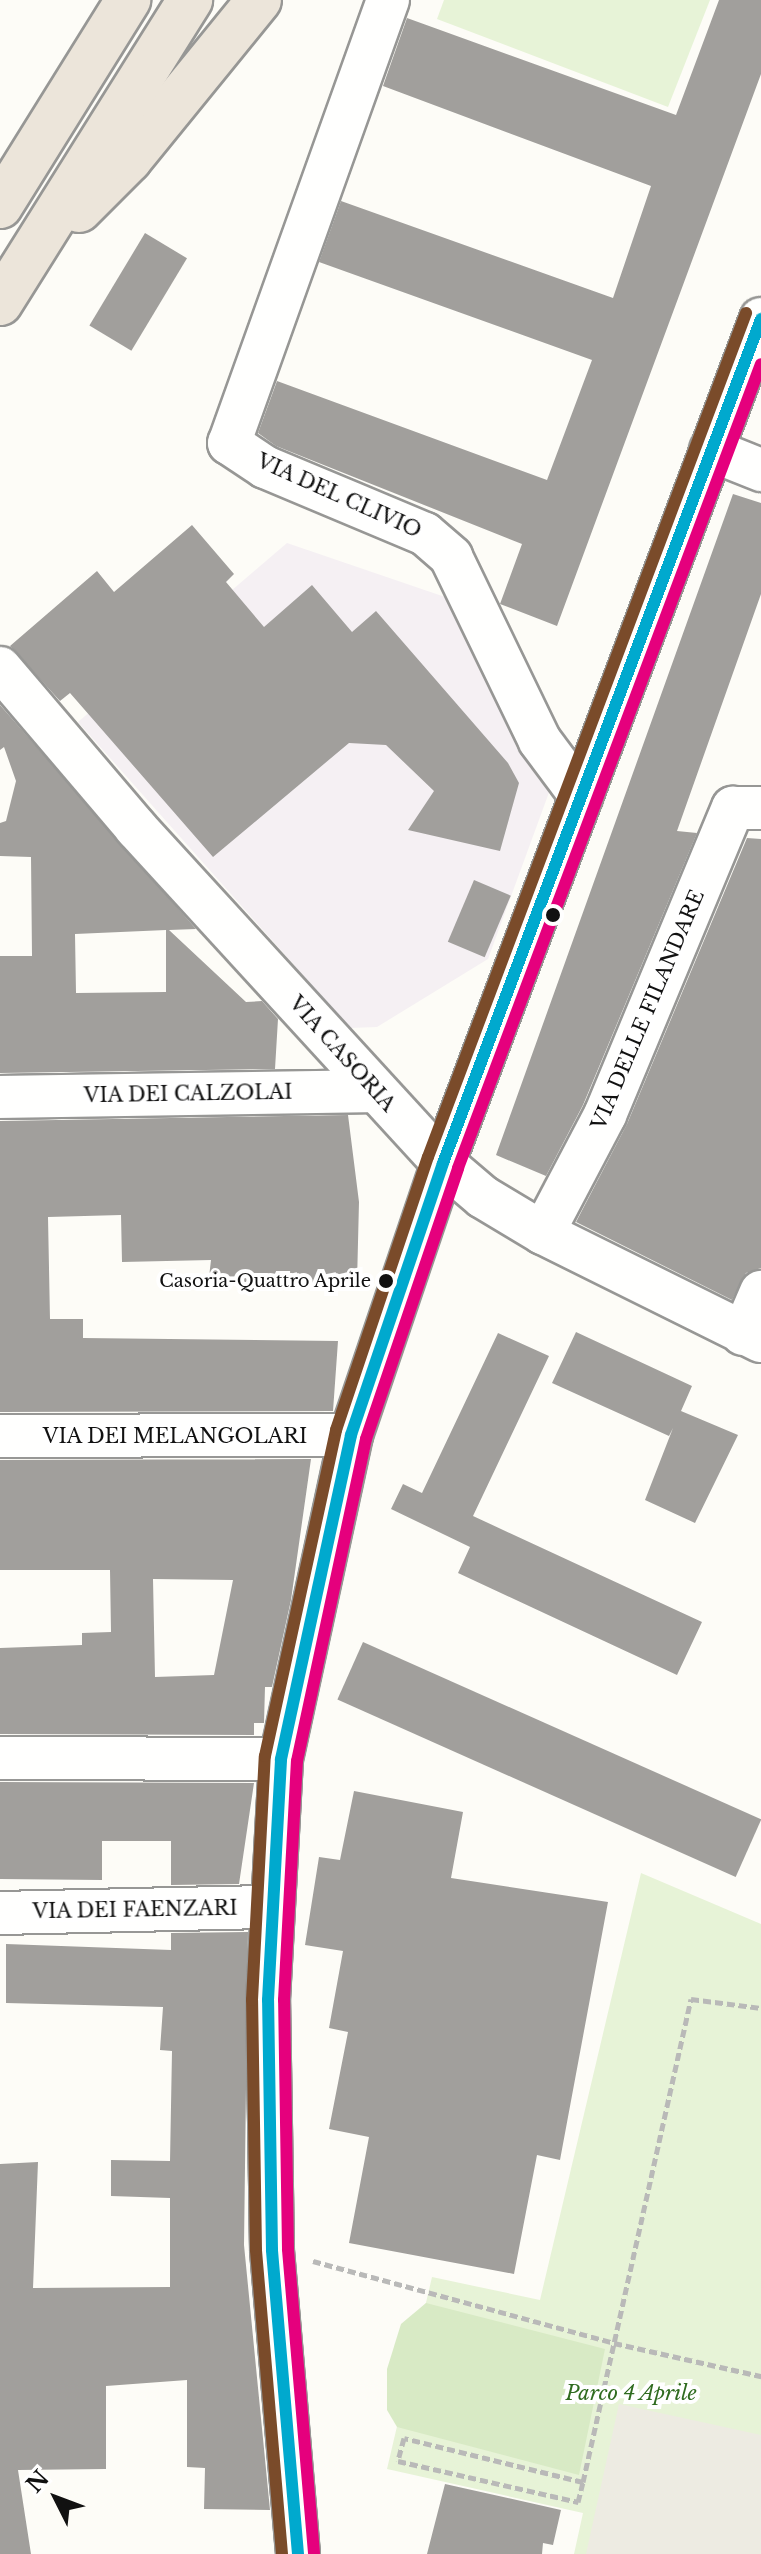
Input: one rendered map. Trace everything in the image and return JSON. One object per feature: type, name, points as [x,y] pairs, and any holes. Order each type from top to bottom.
[{"type":"highway","points":[[0,206],[128,0]]},
{"type":"highway","points":[[0,303],[190,0]]},
{"type":"highway","points":[[24,265],[129,160],[259,0]]},
{"type":"street","name":"VIA DEL CLIVIO","points":[[388,0],[229,443],[265,467],[425,534],[451,557],[540,741],[581,796]]},
{"type":"street","points":[[298,2554],[272,2250],[271,1907],[281,1759],[351,1435],[443,1163],[761,319]]},
{"type":"street","points":[[711,450],[761,470]]},
{"type":"street","name":"VIA CASORIA","points":[[0,668],[375,1091],[443,1163],[483,1197],[543,1233],[752,1338]]},
{"type":"street","name":"VIA DELLE FILANDARE","points":[[543,1233],[605,1115],[733,808],[761,808]]},
{"type":"street","name":"VIA DEI CALZOLAI","points":[[0,1097],[375,1091]]},
{"type":"street","points":[[752,1338],[761,1292]]},
{"type":"street","name":"VIA DEI MELANGOLARI","points":[[0,1436],[351,1435]]},
{"type":"street","points":[[0,1758],[281,1759]]},
{"type":"street","name":"VIA DEI FAENZARI","points":[[0,1913],[271,1907]]},
{"type":"path","points":[[583,2482],[404,2438],[398,2461],[578,2502],[583,2482],[691,1999],[761,2008]]},
{"type":"path","points":[[272,2250],[614,2343],[761,2376]]},
{"type":"shaded area","points":[[287,543],[448,598],[551,787],[488,959],[377,1027],[350,1028],[78,722]]},
{"type":"shaded area","points":[[619,2404],[761,2435],[761,2554],[586,2554]]},
{"type":"green space","points":[[444,0],[710,0],[668,107],[437,19]]},
{"type":"green space","name":"Parco 4 Aprile","points":[[641,1873],[761,1924],[761,2554],[574,2554],[583,2513],[387,2469],[432,2277],[540,2300]]},
{"type":"green space","points":[[426,2303],[605,2349],[579,2475],[397,2427],[387,2410],[387,2369],[401,2324]]},
{"type":"building","points":[[719,0],[761,0],[761,74],[557,626],[500,604],[522,544],[276,446],[258,433],[277,381],[547,480],[592,360],[319,262],[341,201],[613,298],[651,186],[383,86],[407,18],[676,115]]},
{"type":"building","points":[[145,233],[187,258],[131,351],[89,326]]},
{"type":"building","points":[[733,494],[761,503],[761,594],[677,831],[697,833],[583,1105],[546,1176],[496,1155]]},
{"type":"building","points":[[192,525],[234,574],[226,582],[264,627],[312,585],[352,632],[376,611],[508,763],[519,783],[500,851],[408,830],[434,791],[386,745],[349,743],[213,857],[70,693],[60,701],[10,646],[97,571],[114,592]]},
{"type":"building","points":[[0,705],[196,929],[169,930],[246,1002],[262,1001],[278,1019],[275,1069],[0,1073],[0,956],[32,956],[31,857],[0,856],[0,823],[6,821],[16,781],[4,747],[0,750]],"holes":[[[166,930],[166,992],[76,993],[75,934]]]},
{"type":"building","points":[[747,838],[761,839],[761,1268],[746,1273],[732,1300],[576,1222],[627,1124]]},
{"type":"building","points":[[474,880],[511,896],[485,957],[448,942]]},
{"type":"building","points":[[348,1115],[359,1202],[357,1283],[208,1286],[211,1260],[122,1262],[121,1215],[48,1217],[50,1319],[83,1319],[83,1338],[338,1341],[333,1411],[0,1412],[0,1121]]},
{"type":"building","points":[[576,1332],[692,1386],[681,1411],[738,1435],[695,1523],[645,1500],[673,1428],[669,1436],[552,1383]]},
{"type":"building","points":[[498,1333],[549,1356],[473,1516],[702,1622],[677,1675],[458,1573],[470,1547],[391,1509],[403,1484],[422,1493]]},
{"type":"building","points":[[311,1459],[291,1600],[272,1687],[265,1687],[264,1723],[254,1723],[254,1735],[0,1734],[0,1648],[82,1645],[82,1633],[111,1632],[110,1570],[0,1570],[0,1460]],"holes":[[[153,1579],[233,1580],[214,1675],[155,1677]]]},
{"type":"building","points":[[363,1642],[761,1819],[736,1877],[337,1700]]},
{"type":"building","points":[[0,1782],[254,1783],[239,1884],[171,1885],[171,1841],[102,1841],[102,1880],[0,1879]]},
{"type":"building","points":[[354,1791],[463,1812],[451,1878],[608,1902],[560,2160],[537,2155],[514,2274],[349,2243],[369,2137],[329,2129],[348,2032],[329,2028],[343,1951],[305,1945],[319,1857],[340,1860]]},
{"type":"building","points":[[248,1932],[244,2245],[270,2510],[204,2509],[205,2468],[187,2467],[187,2380],[106,2386],[106,2469],[18,2470],[31,2554],[0,2554],[0,2164],[38,2162],[33,2288],[170,2287],[170,2198],[111,2196],[111,2160],[170,2161],[172,2051],[160,2050],[163,2007],[6,2003],[6,1944],[171,1950],[171,1933]]},
{"type":"building","points":[[445,2484],[561,2510],[553,2545],[543,2543],[542,2554],[427,2554]]},
{"type":"transit line","points":[[282,2554],[256,2250],[252,2000],[265,1756],[336,1430],[428,1157],[746,313]]},
{"type":"transit line","points":[[298,2554],[272,2250],[268,2000],[281,1759],[351,1435],[443,1163],[761,319]]},
{"type":"transit line","points":[[314,2553],[288,2249],[284,2000],[297,1761],[366,1439],[458,1168],[761,364]]},
{"type":"place","name":"Casoria-Quattro Aprile","points":[[386,1281]]}]
